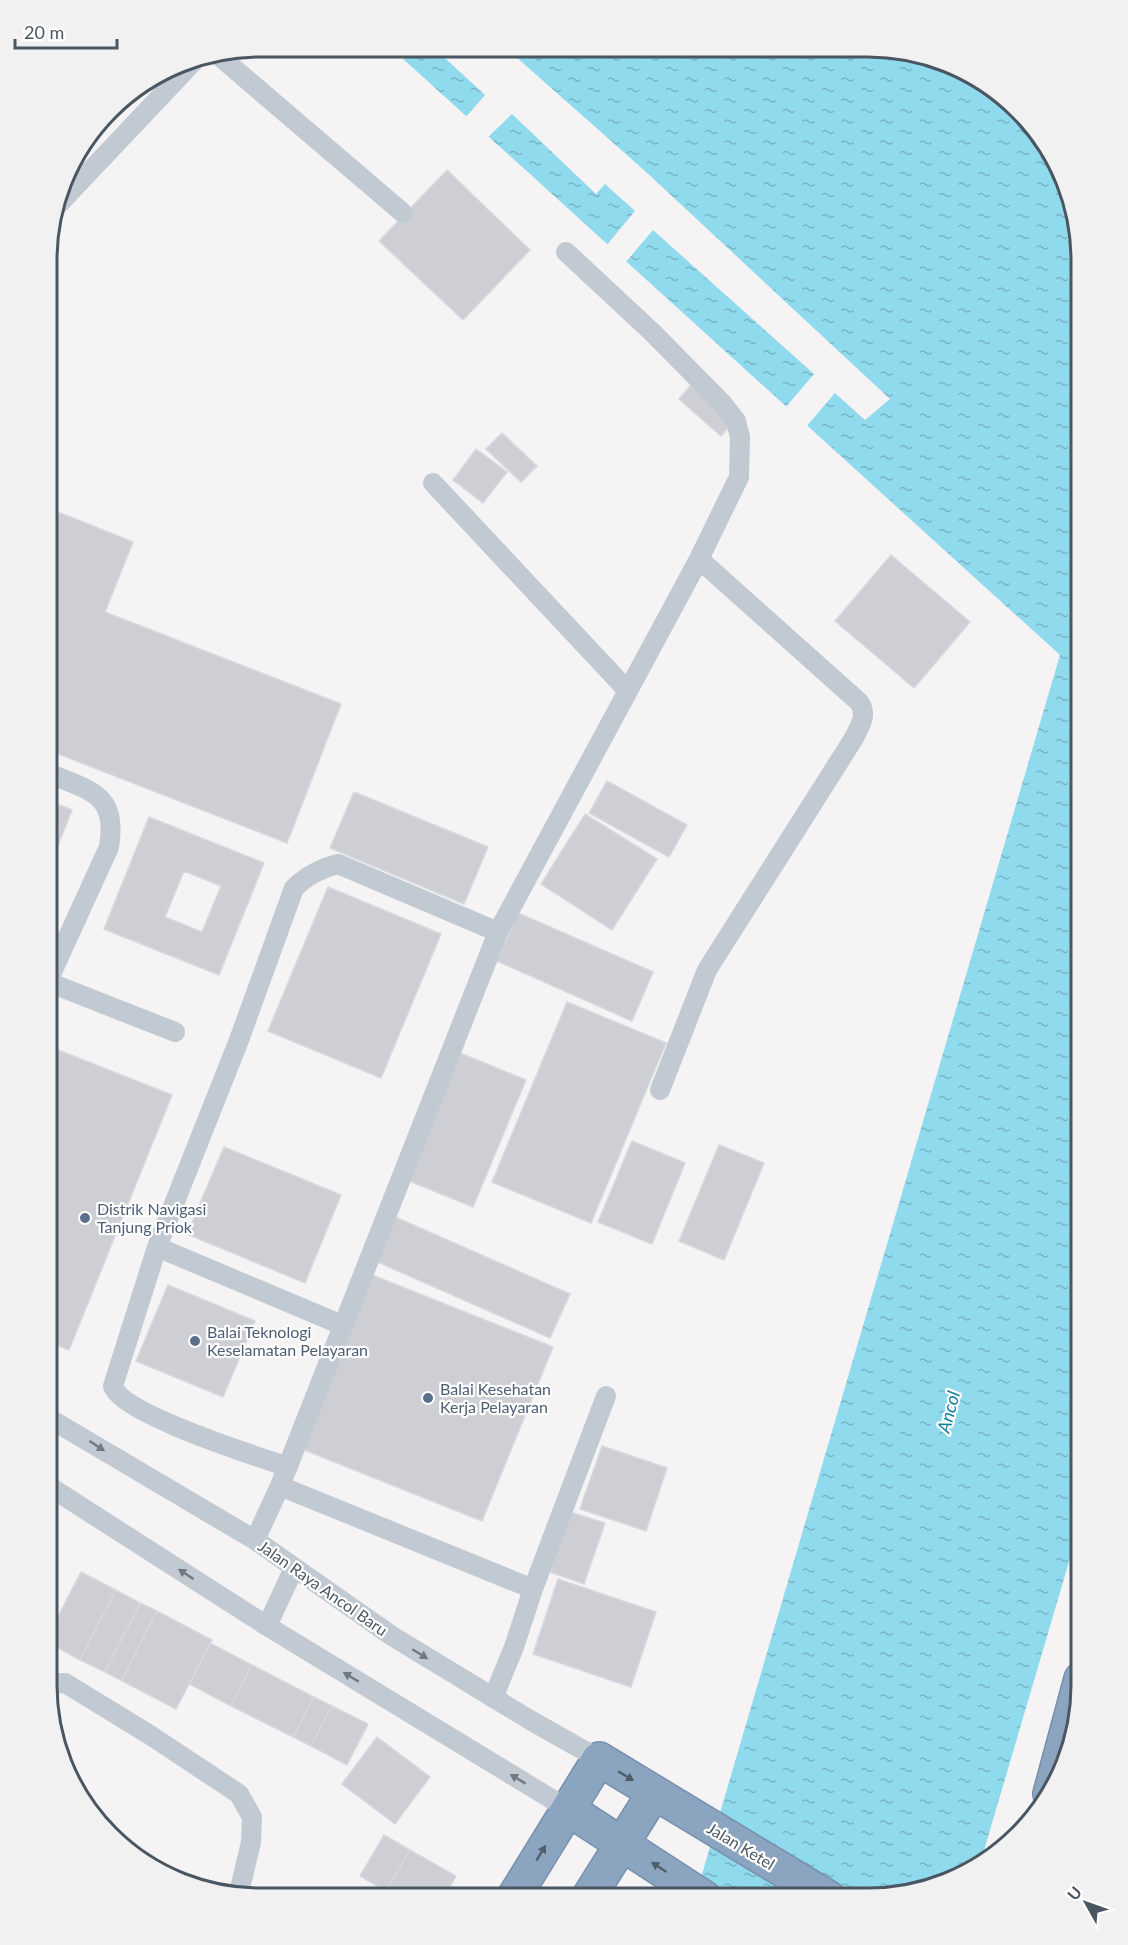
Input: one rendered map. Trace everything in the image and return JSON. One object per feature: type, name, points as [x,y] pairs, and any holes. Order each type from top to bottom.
[{"type":"highway","points":[[520,1888],[599,1759]]},
{"type":"highway","name":"Jalan Ketel","points":[[599,1759],[812,1888]]},
{"type":"highway","points":[[594,1888],[654,1792]]},
{"type":"highway","points":[[568,1809],[691,1888]]},
{"type":"lane","points":[[225,61],[403,213]]},
{"type":"lane","points":[[69,192],[169,78]]},
{"type":"lane","points":[[255,1540],[288,1467],[498,932],[699,559],[739,477],[740,437],[736,421],[722,403],[652,332],[566,252]]},
{"type":"lane","points":[[434,483],[628,691]]},
{"type":"lane","points":[[663,1085],[707,970],[854,738],[863,717],[863,707],[699,559]]},
{"type":"lane","points":[[57,777],[90,790],[103,801],[110,815],[112,827],[109,847],[57,960]]},
{"type":"lane","points":[[288,1467],[203,1437],[124,1400],[113,1386],[157,1247],[239,1040],[294,888],[307,876],[322,868],[338,864],[498,932]]},
{"type":"lane","points":[[57,986],[175,1032]]},
{"type":"lane","points":[[157,1247],[342,1325]]},
{"type":"lane","points":[[493,1698],[606,1396]]},
{"type":"lane","name":"Jalan Raya Ancol Baru","points":[[57,1423],[255,1540],[392,1636],[599,1759]]},
{"type":"lane","points":[[280,1486],[533,1589]]},
{"type":"lane","points":[[57,1491],[267,1626],[568,1809]]},
{"type":"lane","points":[[267,1626],[294,1568]]},
{"type":"lane","points":[[57,1683],[65,1683],[150,1735],[239,1794],[252,1817],[251,1842],[240,1887]]},
{"type":"water","name":"Ancol","points":[[401,57],[868,57],[908,61],[958,78],[981,91],[1021,126],[1037,147],[1050,170],[1064,207],[1069,233],[1071,260],[1071,1555],[984,1852],[958,1867],[933,1877],[895,1886],[698,1888],[1060,655]]},
{"type":"pier","points":[[444,57],[516,57],[645,171],[890,399],[865,420],[835,393],[806,427],[785,408],[814,374],[653,230],[625,263],[606,246],[635,211],[605,184],[596,194],[512,114],[487,138],[465,118],[485,95]]},
{"type":"building","points":[[447,170],[530,250],[463,320],[379,241]]},
{"type":"building","points":[[691,385],[733,423],[721,436],[679,399]]},
{"type":"building","points":[[502,433],[537,466],[521,482],[486,449]]},
{"type":"building","points":[[476,449],[507,472],[483,503],[453,480]]},
{"type":"building","points":[[57,512],[133,542],[105,612],[341,704],[287,843],[57,754]]},
{"type":"building","points":[[891,555],[970,622],[914,688],[835,621]]},
{"type":"building","points":[[607,781],[687,825],[669,857],[589,813]]},
{"type":"building","points":[[354,792],[488,847],[464,904],[330,848]]},
{"type":"building","points":[[57,804],[72,810],[57,848]]},
{"type":"building","points":[[585,814],[657,859],[612,930],[541,884]]},
{"type":"building","points":[[149,817],[264,863],[219,975],[104,929]],"holes":[[[184,871],[221,886],[202,932],[165,917]]]},
{"type":"building","points":[[328,887],[441,934],[381,1078],[268,1031]]},
{"type":"building","points":[[518,913],[653,972],[632,1021],[497,961]]},
{"type":"building","points":[[567,1002],[666,1043],[591,1223],[492,1182]]},
{"type":"building","name":"Distrik Navigasi Tanjung Priok","points":[[57,1050],[172,1095],[69,1350],[57,1345]]},
{"type":"building","points":[[460,1053],[526,1080],[473,1207],[407,1180]]},
{"type":"building","points":[[632,1141],[685,1163],[652,1244],[598,1222]]},
{"type":"building","points":[[719,1145],[764,1163],[724,1260],[679,1241]]},
{"type":"building","points":[[224,1147],[341,1195],[305,1283],[187,1234]]},
{"type":"building","points":[[393,1216],[570,1294],[550,1338],[373,1260]]},
{"type":"building","name":"Balai Kesehatan Kerja Pelayaran","points":[[372,1275],[553,1347],[482,1521],[302,1449]]},
{"type":"building","name":"Balai Teknologi Keselamatan Pelayaran","points":[[168,1285],[255,1321],[223,1397],[136,1361]]},
{"type":"building","points":[[602,1446],[667,1468],[646,1531],[580,1509]]},
{"type":"building","points":[[570,1512],[605,1523],[584,1584],[550,1572]]},
{"type":"building","points":[[81,1572],[116,1590],[80,1660],[57,1647],[57,1619]]},
{"type":"building","points":[[558,1579],[656,1612],[631,1687],[533,1654]]},
{"type":"building","points":[[116,1590],[140,1603],[105,1672],[80,1660]]},
{"type":"building","points":[[140,1603],[157,1611],[122,1681],[105,1672]]},
{"type":"building","points":[[157,1611],[212,1640],[176,1709],[122,1681]]},
{"type":"building","points":[[210,1643],[252,1665],[231,1706],[189,1684]]},
{"type":"building","points":[[252,1665],[314,1697],[293,1737],[231,1706]]},
{"type":"building","points":[[314,1697],[332,1706],[311,1746],[293,1737]]},
{"type":"building","points":[[332,1706],[368,1724],[347,1765],[311,1746]]},
{"type":"building","points":[[377,1737],[430,1777],[395,1824],[342,1784]]},
{"type":"building","points":[[384,1835],[410,1850],[388,1888],[381,1888],[360,1876]]},
{"type":"building","points":[[410,1850],[456,1876],[449,1888],[388,1888]]},
{"type":"place","name":"Distrik Navigasi Tanjung Priok","points":[[85,1218]]},
{"type":"place","name":"Balai Teknologi Keselamatan Pelayaran","points":[[195,1341]]},
{"type":"place","name":"Balai Kesehatan Kerja Pelayaran","points":[[428,1398]]}]
